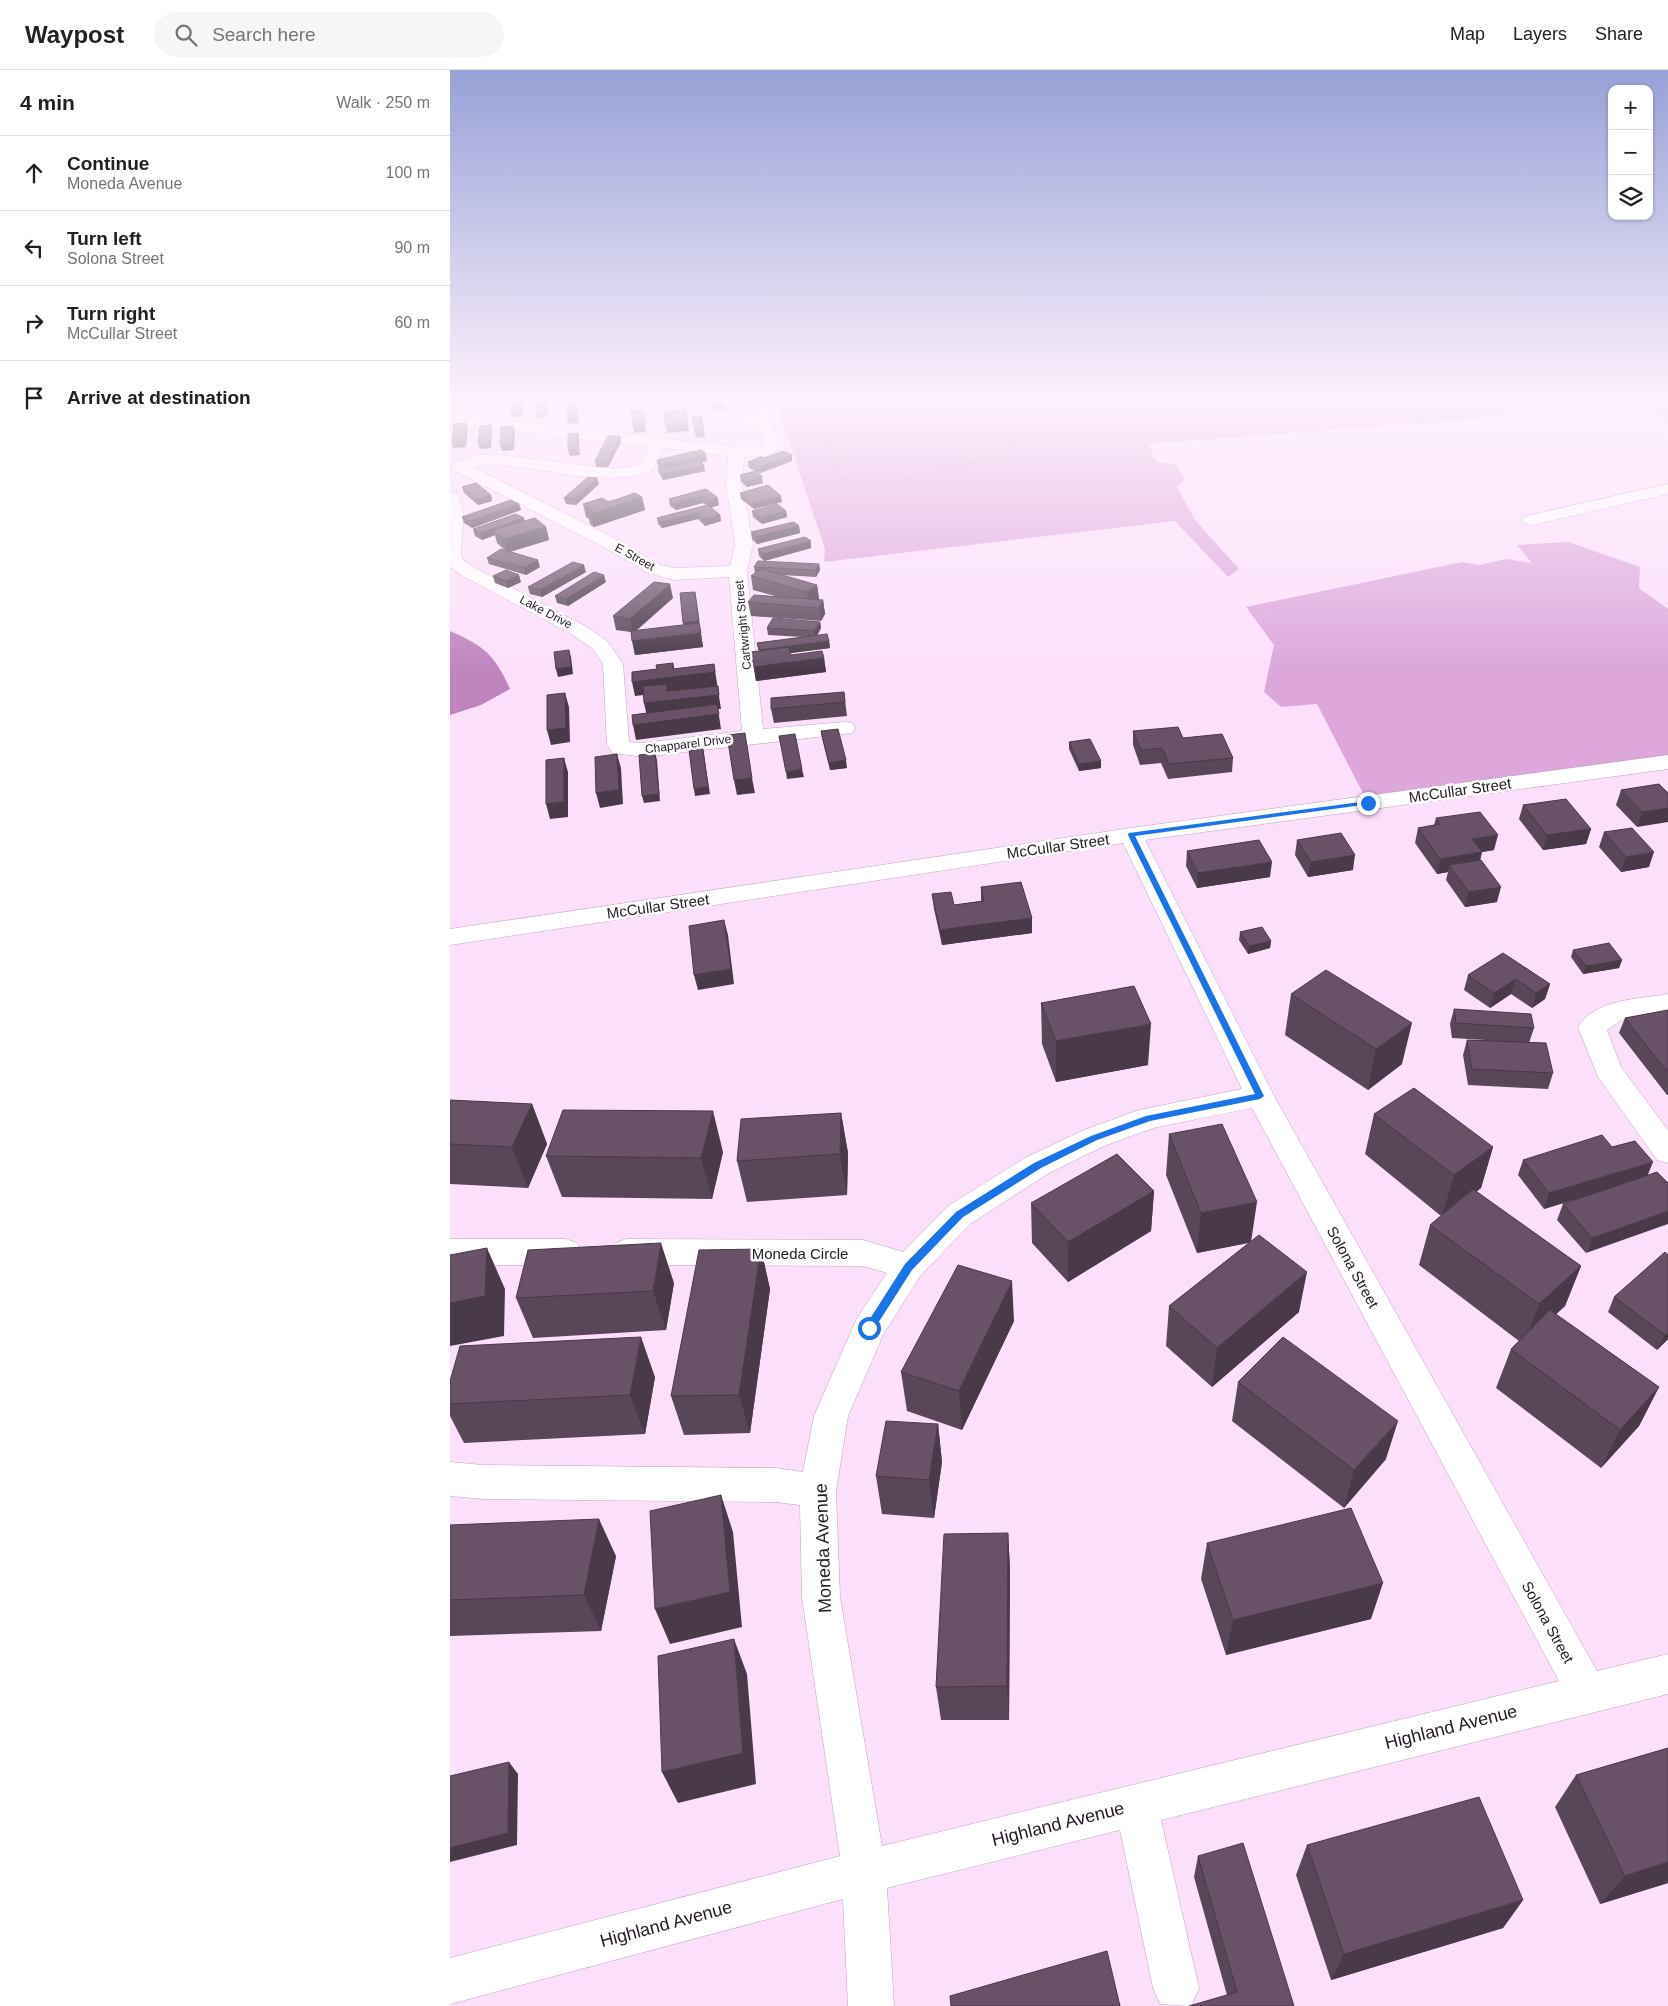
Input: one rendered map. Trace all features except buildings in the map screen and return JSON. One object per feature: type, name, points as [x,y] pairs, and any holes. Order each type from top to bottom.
[{"type":"street","name":"E Street","points":[[499,489],[606,541],[654,569],[674,574],[738,571]]},
{"type":"street","name":"Cartwright Street","points":[[735,489],[744,544],[738,571],[753,736]]},
{"type":"street","points":[[1532,520],[1666,489]]},
{"type":"street","name":"Lake Drive","points":[[450,497],[456,512],[451,548],[453,561],[469,572],[580,631],[600,645],[606,653],[613,664],[618,745],[621,748]]},
{"type":"street","name":"Chapparel Drive","points":[[621,748],[643,750],[753,736],[844,728]]},
{"type":"street","name":"McCullar Street","points":[[450,937],[1131,835],[1668,762]]},
{"type":"street","name":"Solona Street","points":[[1131,835],[1260,1096],[1587,1693]]},
{"type":"street","points":[[1668,1003],[1615,1012],[1592,1027],[1608,1070],[1668,1152]]},
{"type":"street","name":"Moneda Avenue","points":[[871,2006],[864,1872],[822,1597],[818,1491],[831,1416],[869,1328],[909,1267],[960,1214],[1038,1165],[1094,1138],[1149,1118],[1260,1096]]},
{"type":"street","name":"Moneda Circle","points":[[450,1252],[863,1253],[909,1267]]},
{"type":"street","points":[[450,1479],[483,1482],[776,1485],[818,1491]]},
{"type":"street","name":"Highland Avenue","points":[[450,1981],[864,1872],[1668,1674]]},
{"type":"street","points":[[1136,1805],[1176,1988]]},
{"type":"shaded area","points":[[805,489],[1178,489],[1195,520],[1239,569],[1228,577],[1175,521],[824,562],[825,549]]},
{"type":"shaded area","points":[[1568,542],[1640,567],[1639,588],[1668,609],[1668,762],[1368,803],[1317,704],[1281,707],[1264,692],[1274,645],[1246,607],[1462,562],[1480,565],[1506,559],[1532,563],[1517,545]]},
{"type":"shaded area","points":[[450,631],[471,641],[487,652],[499,667],[510,689],[481,705],[450,715]]},
{"type":"route","points":[[869,1328],[909,1267],[960,1214],[1038,1165],[1094,1138],[1149,1118],[1260,1096],[1131,835],[1368,803]]}]
